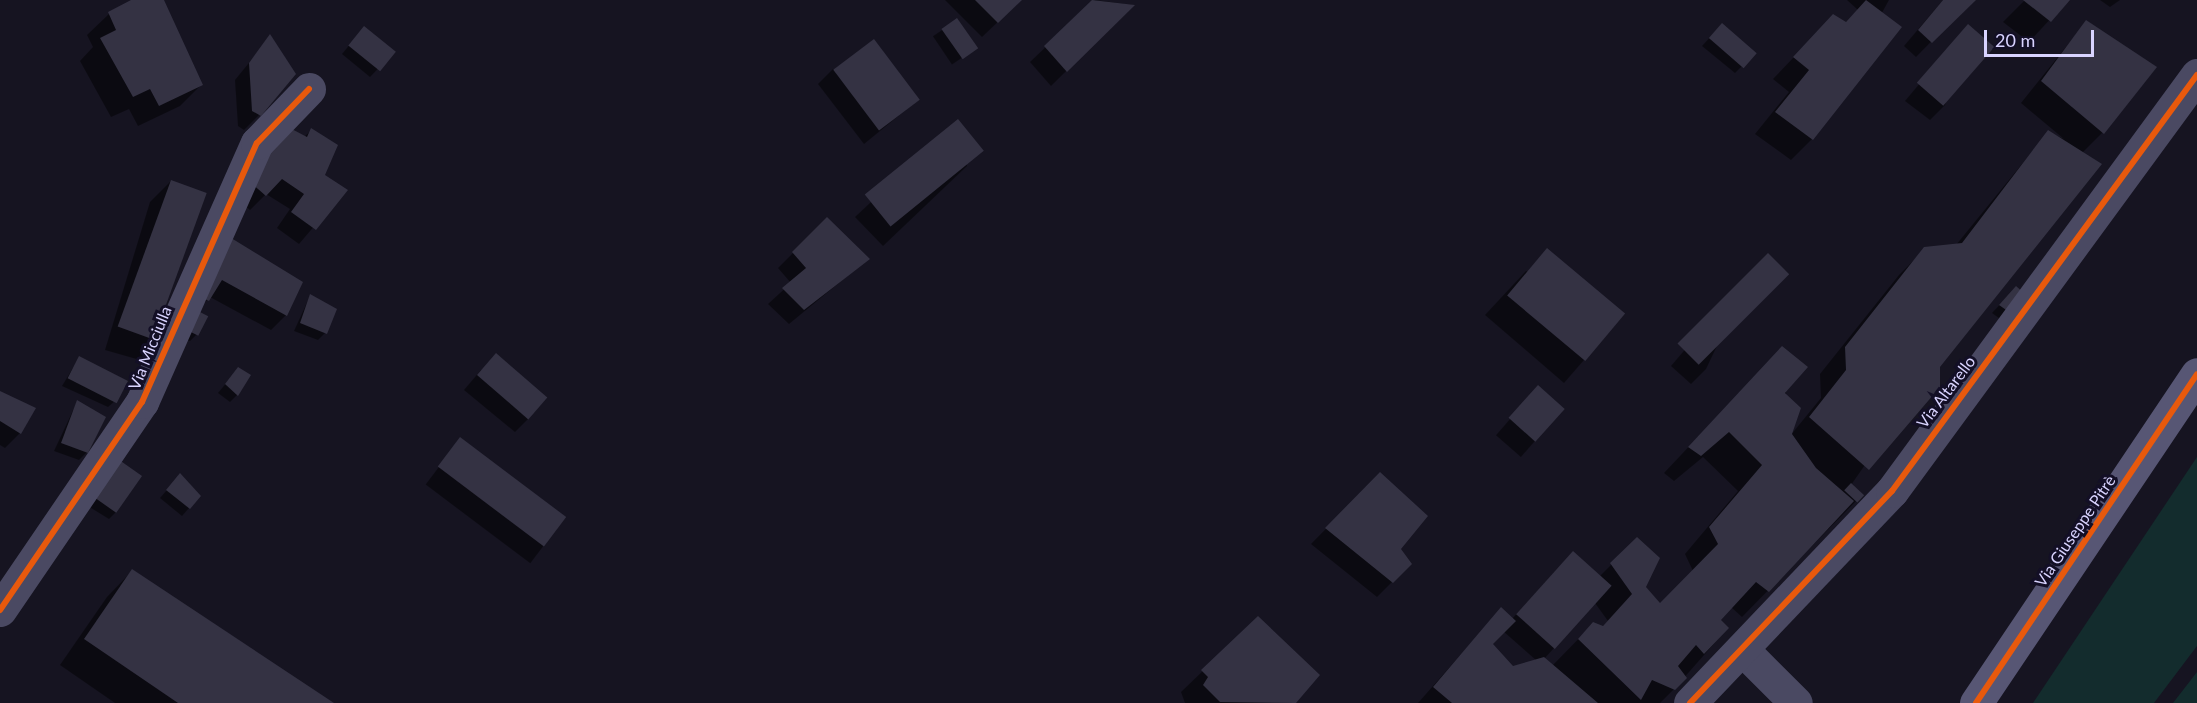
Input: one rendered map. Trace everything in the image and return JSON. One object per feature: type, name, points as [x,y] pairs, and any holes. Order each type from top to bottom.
[{"type":"street","name":"Via Altarello","points":[[1690,703],[1892,491],[2197,75]]},
{"type":"street","name":"Via Micciulla","points":[[0,610],[142,402],[257,143],[309,89]]},
{"type":"street","name":"Via Giuseppe Pitrè","points":[[1976,703],[2197,374]]},
{"type":"street","points":[[1742,649],[1796,703]]},
{"type":"green space","points":[[2197,457],[2197,646],[2154,703],[2033,703]]},
{"type":"green space","points":[[2197,672],[2197,703],[2173,703]]},
{"type":"building","points":[[131,0],[164,0],[203,85],[159,106],[150,89],[133,97],[100,38],[116,30],[108,12]]},
{"type":"building","points":[[975,0],[1022,0],[998,23]]},
{"type":"building","points":[[1092,0],[1135,5],[1067,72],[1044,46]]},
{"type":"building","points":[[1866,0],[1902,27],[1813,140],[1775,112],[1809,70],[1793,57],[1833,14],[1846,22]]},
{"type":"building","points":[[1943,0],[1976,0],[1932,43],[1918,30]]},
{"type":"building","points":[[2023,0],[2070,0],[2051,22]]},
{"type":"building","points":[[957,18],[978,48],[963,59],[941,29]]},
{"type":"building","points":[[2086,20],[2157,67],[2104,134],[2041,81]]},
{"type":"building","points":[[1722,23],[1757,53],[1744,68],[1709,38]]},
{"type":"building","points":[[1968,24],[1994,47],[1943,106],[1917,83]]},
{"type":"building","points":[[364,26],[396,52],[380,71],[348,45]]},
{"type":"building","points":[[270,34],[296,74],[261,116],[252,111],[249,63]]},
{"type":"building","points":[[874,39],[920,100],[879,130],[833,70]]},
{"type":"building","points":[[958,119],[984,151],[891,226],[865,195]]},
{"type":"building","points":[[286,126],[307,137],[311,128],[338,145],[325,175],[348,190],[316,230],[291,212],[304,194],[282,179],[266,196],[249,181]]},
{"type":"building","points":[[2048,130],[2102,164],[1940,367],[1940,387],[1869,470],[1809,417],[1846,370],[1845,347],[1924,247],[1962,243]]},
{"type":"building","points":[[171,180],[207,193],[153,340],[118,327]]},
{"type":"building","points":[[827,217],[870,259],[804,310],[782,288],[806,268],[792,252]]},
{"type":"building","points":[[223,233],[303,282],[287,316],[222,280],[209,301],[192,293]]},
{"type":"building","points":[[1547,248],[1625,314],[1585,361],[1507,295]]},
{"type":"building","points":[[1768,253],[1789,274],[1699,365],[1677,344]]},
{"type":"building","points":[[2016,286],[2026,295],[2012,314],[1999,305]]},
{"type":"building","points":[[310,294],[337,309],[327,334],[300,323]]},
{"type":"building","points":[[194,309],[208,316],[198,336],[184,329]]},
{"type":"building","points":[[1782,346],[1808,367],[1785,393],[1801,408],[1792,434],[1816,468],[1854,501],[1769,592],[1756,582],[1721,620],[1729,628],[1704,654],[1696,645],[1678,666],[1687,678],[1675,690],[1652,680],[1641,700],[1578,639],[1593,622],[1603,626],[1632,594],[1610,563],[1637,537],[1660,558],[1646,587],[1660,603],[1718,544],[1709,527],[1762,465],[1729,432],[1701,456],[1688,447]]},
{"type":"building","points":[[496,353],[547,398],[528,419],[477,375]]},
{"type":"building","points":[[79,356],[128,381],[117,403],[68,378]]},
{"type":"building","points":[[238,367],[251,375],[238,396],[225,384]]},
{"type":"building","points":[[1538,385],[1565,409],[1535,442],[1509,418]]},
{"type":"building","points":[[0,391],[36,408],[21,434],[0,421]]},
{"type":"building","points":[[77,400],[106,417],[88,453],[61,443]]},
{"type":"building","points":[[460,437],[566,517],[544,547],[438,467]]},
{"type":"building","points":[[115,457],[142,476],[116,513],[89,494]]},
{"type":"building","points":[[1380,472],[1428,516],[1401,549],[1412,564],[1393,583],[1325,528]]},
{"type":"building","points":[[180,473],[201,496],[190,509],[166,490]]},
{"type":"building","points":[[1851,483],[1864,495],[1857,503],[1844,490]]},
{"type":"building","points":[[1573,551],[1612,586],[1555,649],[1516,614]]},
{"type":"building","points":[[132,569],[334,703],[178,703],[84,639]]},
{"type":"building","points":[[1501,607],[1516,621],[1493,644],[1513,666],[1544,657],[1598,703],[1452,703],[1433,687]]},
{"type":"building","points":[[1258,616],[1320,675],[1296,703],[1220,702],[1203,685],[1208,677],[1201,670]]},
{"type":"cycle path","points":[[1690,703],[1892,491],[2197,75]]},
{"type":"cycle path","points":[[0,610],[142,402],[257,143],[309,89]]},
{"type":"cycle path","points":[[1976,703],[2197,374]]}]
